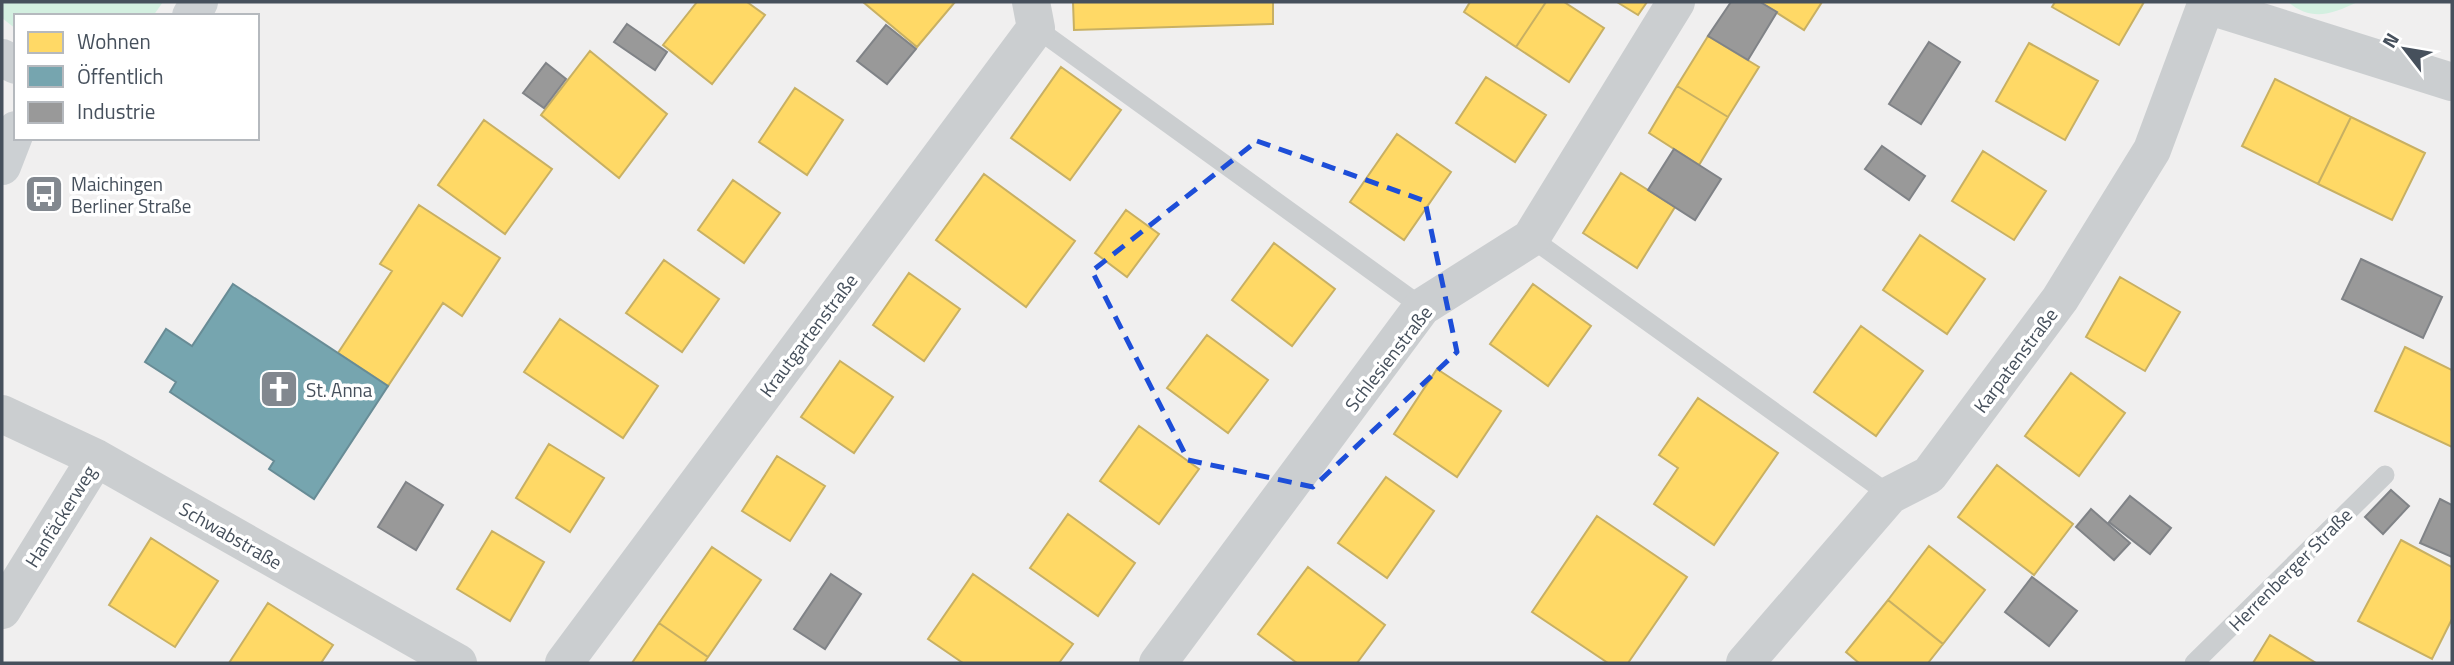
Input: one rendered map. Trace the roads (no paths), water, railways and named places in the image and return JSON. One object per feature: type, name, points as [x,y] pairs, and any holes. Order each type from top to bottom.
[{"type":"main road","points":[[2,166],[14,135]]},
{"type":"street","name":"Schlesienstraße","points":[[1158,663],[1423,307],[1531,238],[1676,2]]},
{"type":"street","points":[[2207,3],[2452,82]]},
{"type":"street","name":"Karpatenstraße","points":[[1745,663],[1890,495],[1929,475],[2060,299],[2152,150],[2207,3]]},
{"type":"street","name":"Krautgartenstraße","points":[[564,663],[1033,15]]},
{"type":"street","name":"Schwabstraße","points":[[2,414],[96,458],[458,663]]},
{"type":"street","name":"Hanfäckerweg","points":[[2,610],[96,458]]},
{"type":"lane","points":[[1033,15],[1423,307]]},
{"type":"lane","points":[[1531,238],[1890,495]]},
{"type":"lane","name":"Herrenberger Straße","points":[[2194,663],[2385,475]]},
{"type":"place","name":"Maichingen Berliner Straße","points":[[44,194]]},
{"type":"place","name":"St. Anna","points":[[279,389]]}]
